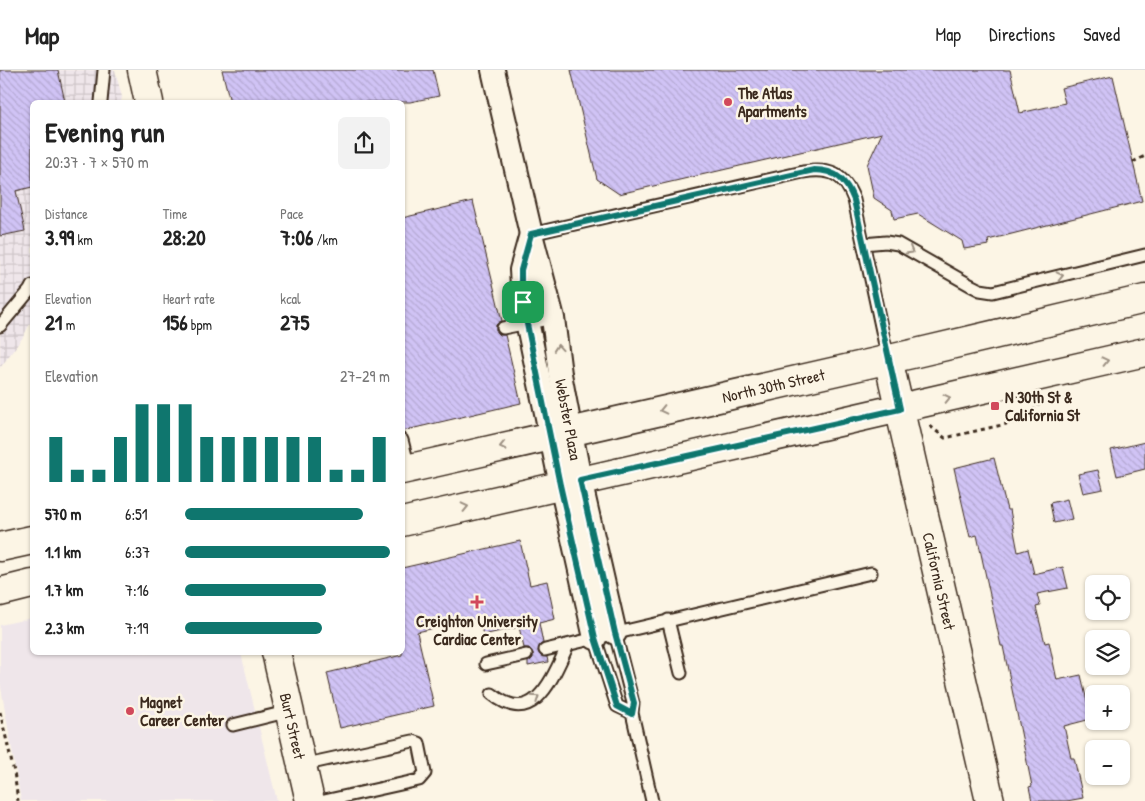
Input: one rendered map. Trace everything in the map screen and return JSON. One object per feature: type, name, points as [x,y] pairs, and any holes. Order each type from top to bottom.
[{"type":"main road","points":[[142,70],[149,100]]},
{"type":"main road","name":"North 30th Street","points":[[406,469],[1145,299]]},
{"type":"main road","points":[[405,521],[570,482],[900,409],[1145,352]]},
{"type":"main road","name":"California Street","points":[[888,359],[990,801]]},
{"type":"main road","points":[[0,548],[30,540]]},
{"type":"main road","points":[[0,592],[30,584]]},
{"type":"main road","name":"Burt Street","points":[[277,655],[310,801]]},
{"type":"street","name":"Webster Plaza","points":[[492,70],[531,234],[554,318],[560,374],[561,433]]},
{"type":"street","name":"Webster Plaza","points":[[531,234],[521,270],[521,286],[527,324],[561,433],[570,482],[605,636]]},
{"type":"lane","points":[[101,100],[104,70]]},
{"type":"lane","points":[[531,234],[802,172],[824,170],[838,176],[850,191],[888,359]]},
{"type":"lane","points":[[863,244],[886,242],[898,244],[970,285],[980,290],[993,292],[1145,255]]},
{"type":"lane","points":[[0,326],[30,290]]},
{"type":"lane","points":[[503,328],[554,318]]},
{"type":"lane","points":[[545,650],[871,573]]},
{"type":"lane","points":[[668,620],[681,673]]},
{"type":"lane","points":[[605,636],[634,703],[632,714],[652,801]]},
{"type":"lane","points":[[605,636],[617,706],[632,714]]},
{"type":"lane","points":[[492,694],[504,702],[514,705],[524,704],[538,698],[550,683],[568,645]]},
{"type":"lane","points":[[486,664],[526,655]]},
{"type":"lane","points":[[233,725],[290,712]]},
{"type":"lane","points":[[302,766],[413,741],[419,743],[425,773],[419,780],[324,801]]},
{"type":"path","points":[[1133,162],[1145,156]]},
{"type":"path","points":[[932,426],[939,435],[945,438],[1024,420],[1049,393]]},
{"type":"path","points":[[0,712],[14,772],[18,801]]},
{"type":"shaded area","points":[[0,70],[115,70],[121,100],[30,100],[30,324],[23,337],[0,368]]},
{"type":"shaded area","name":"Magnet Career Center","points":[[30,618],[30,655],[241,655],[277,801],[21,801],[0,682],[0,625]]},
{"type":"building","points":[[0,70],[58,70],[65,100],[30,100],[30,188],[16,191],[25,231],[0,236]]},
{"type":"building","points":[[222,70],[433,70],[439,96],[410,102],[405,102],[405,100],[230,100]]},
{"type":"building","points":[[571,70],[1010,70],[1020,113],[1065,103],[1061,88],[1113,76],[1142,201],[988,240],[989,245],[964,249],[962,241],[918,214],[894,219],[892,210],[874,198],[867,165],[882,133],[619,194],[597,179]]},
{"type":"building","points":[[473,201],[502,321],[496,325],[496,330],[500,335],[505,335],[521,403],[405,430],[405,217]]},
{"type":"building","points":[[1145,442],[1145,469],[1117,476],[1111,450]]},
{"type":"building","points":[[994,458],[1007,510],[1010,510],[1018,552],[1028,549],[1034,574],[1063,567],[1068,588],[1037,594],[1040,606],[1036,607],[1045,643],[1049,642],[1057,680],[1081,675],[1085,693],[1085,721],[1064,726],[1071,758],[1074,758],[1083,798],[1067,801],[1032,801],[1029,787],[1032,786],[1003,646],[1001,646],[977,535],[970,537],[954,468]]},
{"type":"building","points":[[1098,470],[1103,489],[1083,493],[1078,474]]},
{"type":"building","points":[[1067,499],[1072,519],[1054,523],[1050,503]]},
{"type":"building","name":"Creighton University Cardiac Center","points":[[520,541],[530,585],[547,581],[555,619],[539,623],[543,643],[538,651],[540,655],[547,657],[548,662],[528,666],[528,662],[533,658],[533,653],[529,648],[524,648],[519,627],[483,635],[479,618],[417,632],[434,706],[340,728],[327,673],[405,655],[405,567]]},
{"type":"place","name":"The Atlas Apartments","points":[[728,102]]},
{"type":"place","name":"N 30th St & California St","points":[[995,406]]},
{"type":"place","name":"Creighton University Cardiac Center","points":[[477,602]]},
{"type":"place","name":"Magnet Career Center","points":[[130,711]]},
{"type":"route","points":[[814,170],[824,170],[838,176],[850,191],[854,200],[900,409],[580,480],[615,633],[634,703],[632,714],[617,706],[595,638],[560,485],[523,302],[521,270],[531,234],[814,170]]}]
